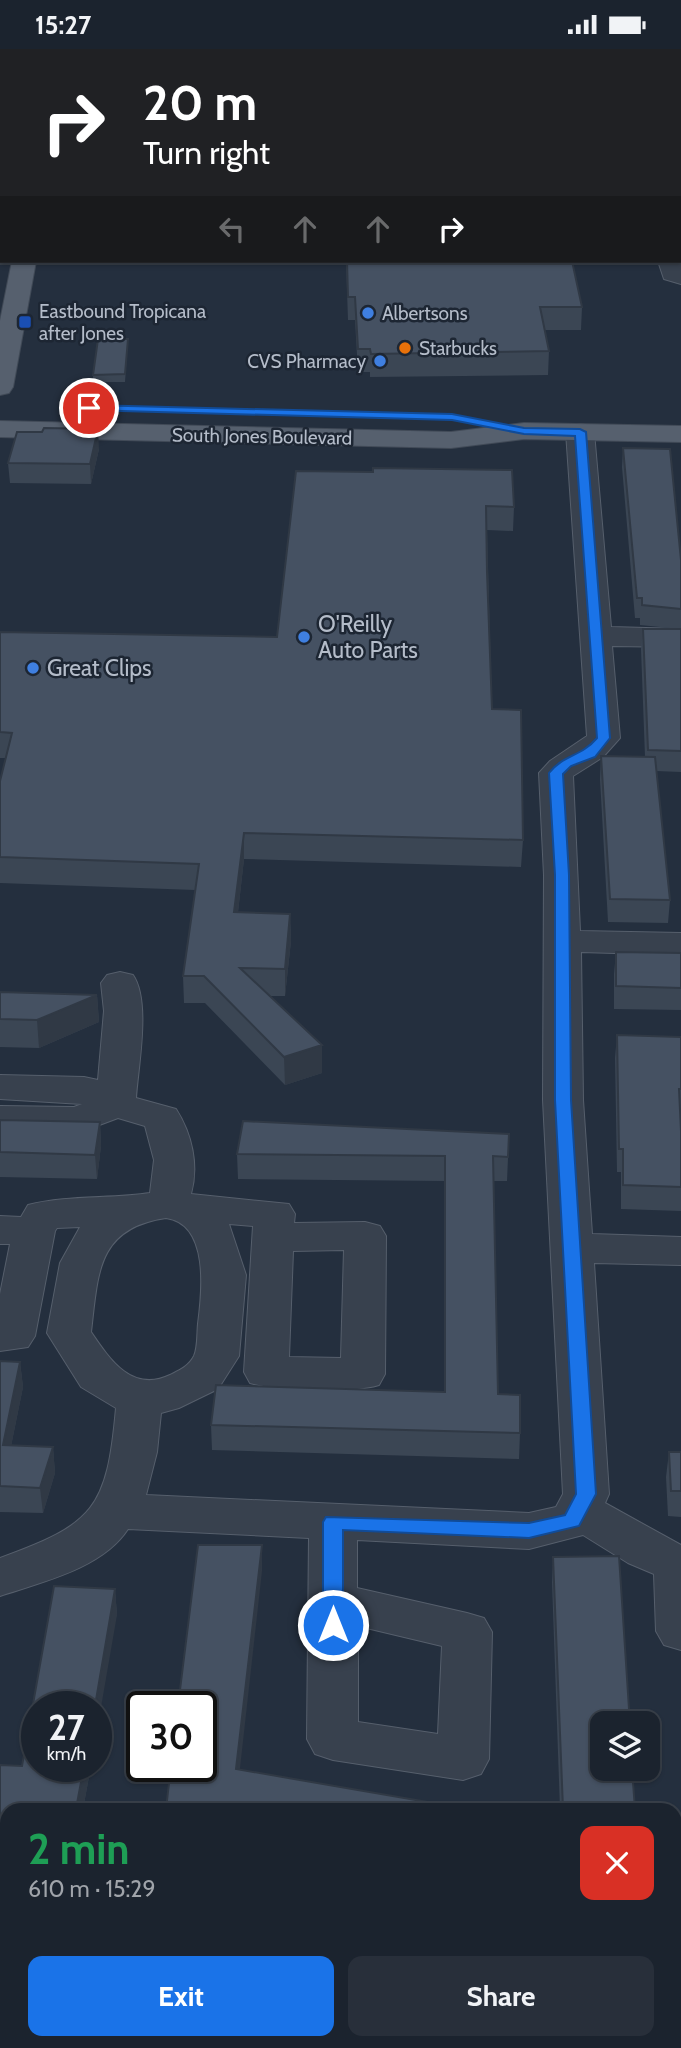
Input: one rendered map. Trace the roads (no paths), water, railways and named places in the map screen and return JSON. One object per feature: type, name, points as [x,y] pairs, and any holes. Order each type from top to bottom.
[{"type":"main road","points":[[0,387],[24,263]]},
{"type":"main road","name":"South Jones Boulevard","points":[[0,406],[452,417],[524,431]]},
{"type":"main road","name":"South Jones Boulevard","points":[[0,429],[451,440],[524,431],[681,434]]},
{"type":"street","points":[[670,263],[673,274],[681,278]]},
{"type":"street","points":[[117,1511],[529,1531],[572,1521],[586,1494],[563,1100],[562,941],[556,773],[566,763],[590,754],[604,738],[580,432]]},
{"type":"street","points":[[596,636],[681,638]]},
{"type":"street","points":[[562,941],[681,944]]},
{"type":"street","points":[[116,1105],[123,1010],[120,983]]},
{"type":"street","points":[[0,1087],[84,1089],[116,1105],[162,1118],[176,1154],[171,1194],[160,1207],[91,1238],[79,1262],[69,1333],[97,1376],[129,1396],[163,1397],[202,1378],[218,1356],[225,1275],[212,1231],[160,1207]]},
{"type":"street","points":[[0,1119],[78,1120],[116,1105]]},
{"type":"street","points":[[0,1336],[13,1336],[17,1231],[43,1215],[160,1207],[274,1214],[273,1237]]},
{"type":"street","points":[[572,1248],[681,1251]]},
{"type":"street","points":[[0,1577],[54,1557],[96,1535],[121,1506],[140,1396]]},
{"type":"street","points":[[578,1510],[645,1550],[679,1564],[681,1631]]},
{"type":"street","points":[[333,1522],[333,1602]]},
{"type":"place","name":"Albertsons","points":[[368,313]]},
{"type":"place","name":"Eastbound Tropicana after Jones","points":[[25,322]]},
{"type":"place","name":"Starbucks","points":[[405,348]]},
{"type":"place","name":"CVS Pharmacy","points":[[380,361]]},
{"type":"place","name":"O'Reilly Auto Parts","points":[[304,637]]},
{"type":"place","name":"Great Clips","points":[[33,668]]}]
